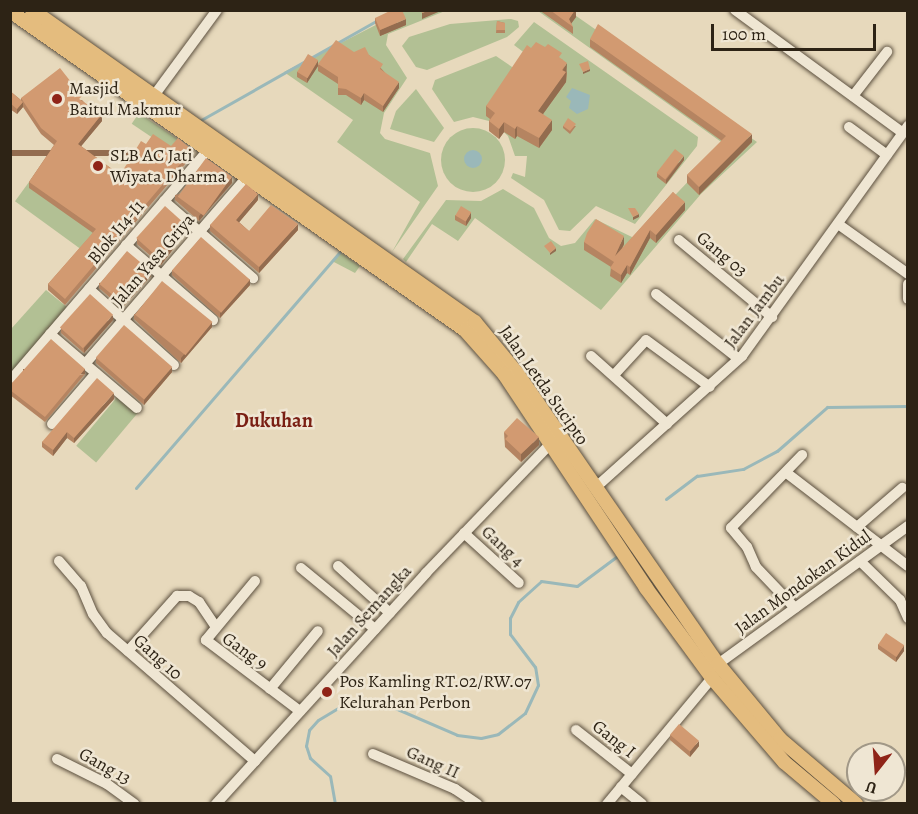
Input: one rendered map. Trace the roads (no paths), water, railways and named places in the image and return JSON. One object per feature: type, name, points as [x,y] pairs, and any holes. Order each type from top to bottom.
[{"type":"main road","name":"Jalan Letda Sucipto","points":[[32,10],[153,97],[207,151],[387,275],[477,342],[504,374],[550,437],[645,574],[712,678],[834,804]]},
{"type":"main road","name":"Jalan Letda Sucipto","points":[[10,11],[187,129],[395,262],[484,331],[550,437],[595,488],[645,574],[718,664],[773,740],[856,804]]},
{"type":"main road","points":[[387,275],[395,262]]},
{"type":"street","points":[[153,97],[217,10]]},
{"type":"street","points":[[735,10],[853,96],[905,129]]},
{"type":"street","points":[[853,96],[887,52]]},
{"type":"street","points":[[849,128],[887,156]]},
{"type":"street","name":"Jalan Jambu","points":[[595,488],[739,359],[772,317],[905,129]]},
{"type":"street","name":"Blok I14-I1","points":[[10,381],[207,151]]},
{"type":"street","name":"Jalan Yasa Griya","points":[[85,364],[246,178]]},
{"type":"street","points":[[164,201],[253,278]]},
{"type":"street","points":[[838,224],[908,274]]},
{"type":"street","name":"Gang 03","points":[[679,240],[772,317]]},
{"type":"street","points":[[126,245],[213,320]]},
{"type":"street","points":[[908,284],[908,299]]},
{"type":"street","points":[[89,289],[174,365]]},
{"type":"street","points":[[656,294],[739,359]]},
{"type":"street","points":[[50,334],[137,408]]},
{"type":"street","points":[[614,375],[646,340],[710,387]]},
{"type":"street","points":[[591,356],[667,424]]},
{"type":"street","points":[[52,424],[96,373]]},
{"type":"street","name":"Jalan Semangka","points":[[216,804],[550,437]]},
{"type":"street","points":[[795,609],[756,567],[747,547],[731,528],[788,474],[802,455]]},
{"type":"street","points":[[788,474],[908,566]]},
{"type":"street","points":[[857,527],[902,488]]},
{"type":"street","name":"Jalan Mondokan Kidul","points":[[718,664],[908,526]]},
{"type":"street","name":"Gang 4","points":[[464,533],[519,584]]},
{"type":"street","name":"Gang 10","points":[[59,561],[81,586],[100,625],[255,760]]},
{"type":"street","points":[[860,561],[902,603],[908,618]]},
{"type":"street","points":[[338,566],[390,613]]},
{"type":"street","points":[[301,568],[375,629]]},
{"type":"street","name":"Gang 9","points":[[255,581],[207,636],[208,644],[300,711]]},
{"type":"street","points":[[128,651],[177,596],[199,602],[215,626]]},
{"type":"street","points":[[270,689],[318,631]]},
{"type":"street","points":[[607,804],[712,678]]},
{"type":"street","name":"Gang I","points":[[576,730],[632,774]]},
{"type":"street","name":"Gang II","points":[[373,754],[443,783],[477,804]]},
{"type":"street","name":"Gang 13","points":[[57,759],[107,784],[135,804]]},
{"type":"street","points":[[621,787],[642,804]]},
{"type":"water","points":[[572,88],[590,95],[588,109],[577,114],[569,108],[571,101],[566,97]]},
{"type":"water","points":[[473,150],[479,153],[482,159],[479,165],[473,168],[467,165],[464,159],[467,153]]},
{"type":"waterway","points":[[201,120],[378,20]]},
{"type":"waterway","points":[[136,488],[340,252]]},
{"type":"waterway","points":[[666,499],[697,476],[743,469],[777,451],[827,407],[908,406]]},
{"type":"waterway","points":[[335,804],[330,776],[310,758],[306,746],[309,730],[318,720],[350,701],[374,699],[457,735],[481,738],[498,734],[525,713],[538,685],[535,667],[510,634],[510,618],[518,602],[541,581],[577,586],[616,557]]},
{"type":"place","name":"Masjid Baitul Makmur","points":[[57,99]]},
{"type":"place","name":"SLB AC Jati Wiyata Dharma","points":[[98,166]]},
{"type":"place","name":"Pos Kamling RT.02/RW.07 Kelurahan Perbon","points":[[327,692]]},
{"type":"district","name":"Dukuhan","points":[[274,420]]}]
